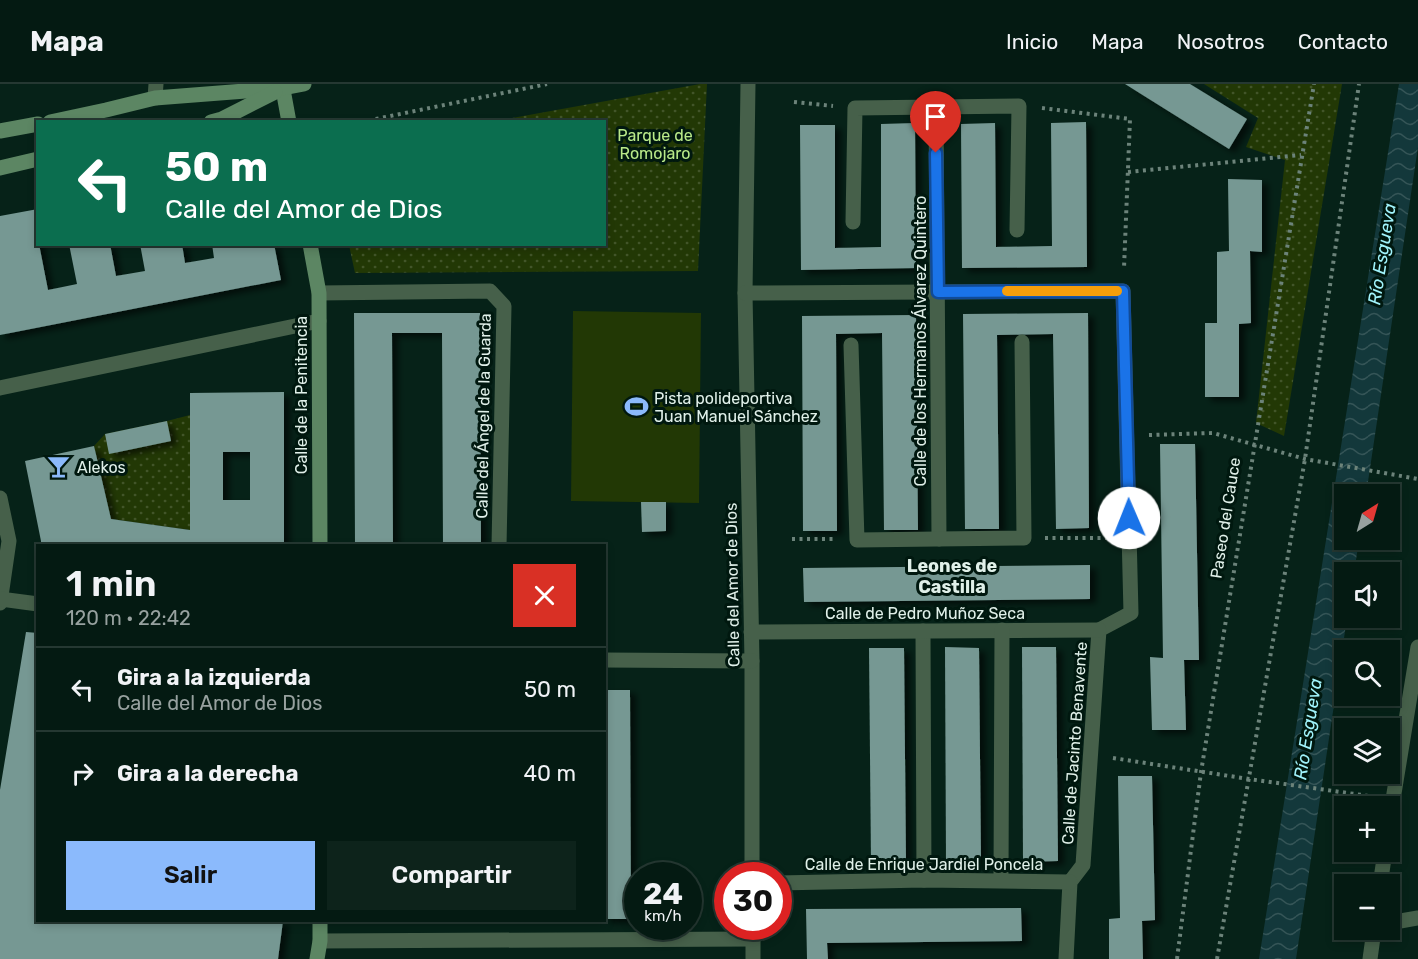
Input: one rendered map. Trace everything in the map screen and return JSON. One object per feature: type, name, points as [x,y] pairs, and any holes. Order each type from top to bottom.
[{"type":"main road","points":[[59,120],[106,110],[156,91],[304,84]]},
{"type":"main road","points":[[218,120],[283,86]]},
{"type":"main road","points":[[283,86],[289,120]]},
{"type":"main road","points":[[0,131],[36,124]]},
{"type":"main road","points":[[0,168],[36,159]]},
{"type":"main road","name":"Calle de la Penitencia","points":[[310,246],[319,293],[320,544]]},
{"type":"main road","points":[[317,959],[320,922]]},
{"type":"street","name":"Calle del Amor de Dios","points":[[748,84],[745,293],[752,661],[752,862]]},
{"type":"street","points":[[852,222],[855,108],[1019,106],[1017,230]]},
{"type":"street","name":"Calle de los Hermanos Álvarez Quintero","points":[[936,107],[939,539]]},
{"type":"street","name":"Calle del Ángel de la Guarda","points":[[319,293],[490,291],[504,306],[500,544]]},
{"type":"street","points":[[745,293],[1123,291]]},
{"type":"street","name":"Calle de Jacinto Benavente","points":[[1066,959],[1070,882],[1083,865],[1099,630],[1131,613],[1123,291]]},
{"type":"street","points":[[0,388],[319,321]]},
{"type":"street","points":[[851,345],[857,540],[1024,538],[1022,342]]},
{"type":"street","points":[[0,498],[9,541],[0,600],[36,604]]},
{"type":"street","points":[[1001,880],[1002,630]]},
{"type":"street","name":"Calle de Pedro Muñoz Seca","points":[[751,632],[1099,630]]},
{"type":"street","points":[[923,631],[924,880]]},
{"type":"street","points":[[1393,796],[1418,647]]},
{"type":"street","points":[[606,660],[752,661]]},
{"type":"street","name":"Calle de Enrique Jardiel Poncela","points":[[792,884],[924,880],[1070,882]]},
{"type":"street","points":[[1400,921],[1418,918]]},
{"type":"street","points":[[320,941],[714,934]]},
{"type":"street","points":[[753,940],[753,959]]},
{"type":"street","points":[[1370,959],[1373,940]]},
{"type":"path","points":[[371,120],[547,84]]},
{"type":"path","name":"Paseo del Cauce","points":[[1177,959],[1201,772],[1314,84]]},
{"type":"path","points":[[1217,959],[1305,459],[1359,84]]},
{"type":"path","points":[[794,102],[855,108]]},
{"type":"path","points":[[1019,106],[1130,119],[1123,291]]},
{"type":"path","points":[[1128,172],[1301,155]]},
{"type":"path","points":[[1127,435],[1213,433],[1305,459],[1418,478]]},
{"type":"path","points":[[1024,538],[1130,538]]},
{"type":"path","points":[[792,539],[857,540]]},
{"type":"path","points":[[1091,754],[1365,796]]},
{"type":"green space","name":"Parque de Romojaro","points":[[707,84],[698,271],[355,273],[349,246],[606,246],[606,120],[501,120]]},
{"type":"green space","points":[[1204,84],[1342,84],[1284,436],[1256,423],[1285,160],[1246,147],[1258,118]]},
{"type":"green space","name":"Pista polideportiva Juan Manuel Sánchez","points":[[573,311],[701,313],[699,503],[571,501]]},
{"type":"green space","points":[[190,415],[190,530],[111,519],[94,446],[105,434]]},
{"type":"water","name":"Río Esgueva","points":[[1399,84],[1418,84],[1418,147],[1368,484],[1335,484]]},
{"type":"water","name":"Río Esgueva","points":[[1334,490],[1334,550],[1357,550],[1356,562],[1334,562],[1334,628],[1346,628],[1344,640],[1334,640],[1334,705],[1296,959],[1259,959]]},
{"type":"building","points":[[1125,84],[1190,84],[1247,119],[1229,149]]},
{"type":"building","points":[[1086,122],[1087,267],[962,268],[961,124],[995,123],[996,247],[1052,246],[1051,123]]},
{"type":"building","points":[[915,123],[916,268],[801,270],[800,125],[835,125],[835,248],[881,247],[881,124]]},
{"type":"building","points":[[1228,179],[1262,180],[1262,252],[1250,251],[1251,323],[1239,324],[1239,397],[1205,397],[1205,323],[1217,323],[1217,252],[1229,251]]},
{"type":"building","points":[[36,209],[36,246],[39,246],[48,290],[77,284],[69,246],[110,246],[116,276],[145,271],[140,246],[182,246],[185,263],[214,258],[212,246],[274,246],[281,280],[0,335],[0,216]]},
{"type":"building","points":[[354,313],[480,313],[481,544],[443,544],[442,333],[392,333],[393,544],[355,544]]},
{"type":"building","points":[[1088,313],[1089,528],[1056,529],[1053,334],[997,335],[999,529],[965,529],[963,314]]},
{"type":"building","points":[[916,315],[918,530],[884,530],[882,333],[836,334],[837,531],[803,531],[802,316]]},
{"type":"building","points":[[284,392],[284,544],[41,544],[25,461],[94,446],[111,519],[190,530],[190,393]],"holes":[[[223,452],[250,452],[250,500],[223,500]]]},
{"type":"building","points":[[167,421],[171,441],[109,454],[105,434]]},
{"type":"building","points":[[1160,444],[1195,444],[1199,660],[1184,660],[1186,730],[1152,730],[1150,657],[1163,658]]},
{"type":"building","points":[[641,502],[666,502],[666,531],[642,532]]},
{"type":"building","points":[[1090,565],[1090,599],[804,602],[803,568]]},
{"type":"building","points":[[26,632],[36,633],[36,922],[283,922],[278,959],[0,959],[0,790]]},
{"type":"building","points":[[945,647],[979,648],[981,862],[946,863]]},
{"type":"building","points":[[1022,647],[1056,647],[1058,861],[1023,862]]},
{"type":"building","points":[[869,648],[904,648],[906,863],[871,863]]},
{"type":"building","points":[[606,690],[630,690],[631,862],[624,862],[624,919],[606,919]]},
{"type":"building","points":[[1118,776],[1152,776],[1155,920],[1142,921],[1143,959],[1109,959],[1109,919],[1120,918]]},
{"type":"building","points":[[1021,908],[1022,941],[827,943],[828,959],[807,959],[806,909]]},
{"type":"slow traffic","points":[[1007,291],[1117,291]]},
{"type":"place","name":"Pista polideportiva Juan Manuel Sánchez","points":[[636,407]]},
{"type":"place","name":"Alekos","points":[[59,467]]},
{"type":"district","name":"Leones de Castilla","points":[[952,576]]},
{"type":"route","points":[[936,153],[938,292],[1123,291],[1129,518]]}]
